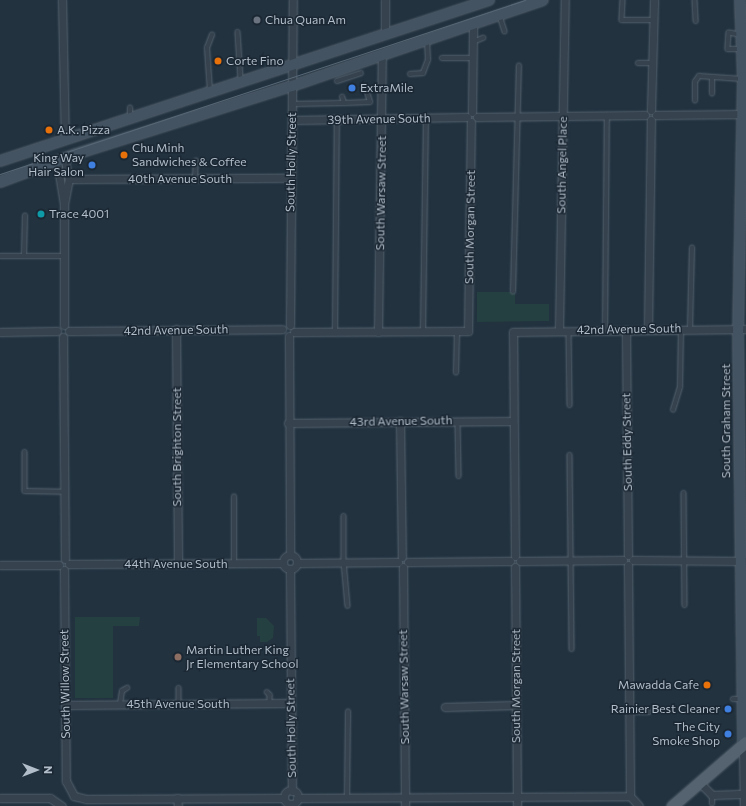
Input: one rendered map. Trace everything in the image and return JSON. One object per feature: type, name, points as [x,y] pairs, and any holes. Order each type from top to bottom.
[{"type":"main road","points":[[0,161],[65,139],[130,112],[210,91],[385,34],[477,2],[489,0]]},
{"type":"main road","points":[[0,182],[61,159],[292,86],[336,79],[361,71],[382,55],[543,0]]},
{"type":"main road","name":"South Graham Street","points":[[740,0],[744,39],[742,329],[743,561],[740,701],[744,744]]},
{"type":"main road","points":[[672,806],[744,744]]},
{"type":"street","points":[[62,0],[65,139]]},
{"type":"street","name":"South Holly Street","points":[[290,325],[293,0]]},
{"type":"street","points":[[385,0],[385,34]]},
{"type":"street","name":"South Angel Place","points":[[559,330],[565,0]]},
{"type":"street","points":[[648,329],[654,0]]},
{"type":"street","name":"South Morgan Street","points":[[457,331],[468,331],[472,117],[472,24]]},
{"type":"street","name":"South Warsaw Street","points":[[378,332],[382,55]]},
{"type":"street","name":"39th Avenue South","points":[[292,120],[744,114]]},
{"type":"street","points":[[61,159],[69,180],[64,204]]},
{"type":"street","points":[[58,331],[63,337],[69,331],[64,325],[64,204],[61,159]]},
{"type":"street","name":"40th Avenue South","points":[[69,180],[291,178]]},
{"type":"street","points":[[0,332],[58,331],[64,325]]},
{"type":"street","points":[[290,555],[288,423],[291,334],[290,325],[282,329],[284,335],[291,334],[335,332],[457,331]]},
{"type":"street","name":"42nd Avenue South","points":[[513,332],[690,328],[742,329]]},
{"type":"street","name":"42nd Avenue South","points":[[69,331],[282,329]]},
{"type":"street","name":"South Brighton Street","points":[[176,330],[178,564]]},
{"type":"street","name":"South Eddy Street","points":[[626,330],[630,796]]},
{"type":"street","name":"South Morgan Street","points":[[513,332],[517,806]]},
{"type":"street","name":"South Willow Street","points":[[63,337],[66,781],[74,796],[86,799],[177,798]]},
{"type":"street","name":"South Warsaw Street","points":[[400,421],[405,806]]},
{"type":"street","name":"43rd Avenue South","points":[[288,423],[514,421]]},
{"type":"street","points":[[290,555],[285,557],[282,563],[290,570],[297,563],[344,562],[571,560],[743,561]]},
{"type":"street","points":[[290,555],[295,558],[297,563]]},
{"type":"street","name":"44th Avenue South","points":[[0,565],[282,563]]},
{"type":"street","name":"South Holly Street","points":[[290,570],[290,703],[292,791]]},
{"type":"street","name":"45th Avenue South","points":[[65,705],[290,703]]},
{"type":"street","points":[[445,707],[516,705]]},
{"type":"street","name":"South Graham Street","points":[[744,744],[744,806]]},
{"type":"street","points":[[699,782],[712,795],[745,794]]},
{"type":"street","points":[[284,798],[286,794],[292,791],[298,798]]},
{"type":"street","points":[[178,806],[177,798],[284,798],[291,805],[298,798],[630,796],[639,806]]},
{"type":"street","points":[[0,798],[50,798],[62,806]]},
{"type":"lane","points":[[622,0],[622,20],[654,20]]},
{"type":"lane","points":[[694,0],[696,21]]},
{"type":"lane","points":[[500,15],[505,31]]},
{"type":"lane","points":[[238,32],[241,81]]},
{"type":"lane","points":[[729,33],[744,39],[728,49],[729,33]]},
{"type":"lane","points":[[210,91],[207,48],[212,35]]},
{"type":"lane","points":[[472,42],[483,38]]},
{"type":"lane","points":[[410,74],[423,73],[428,60],[427,40]]},
{"type":"lane","points":[[442,58],[472,58]]},
{"type":"lane","points":[[638,63],[652,63]]},
{"type":"lane","points":[[513,292],[519,66]]},
{"type":"lane","points":[[695,101],[696,78],[743,79]]},
{"type":"lane","points":[[712,78],[712,94]]},
{"type":"lane","points":[[366,89],[370,102]]},
{"type":"lane","points":[[342,97],[344,103]]},
{"type":"lane","points":[[292,104],[382,102]]},
{"type":"lane","points":[[605,330],[607,116]]},
{"type":"lane","points":[[423,332],[426,118]]},
{"type":"lane","points":[[335,332],[337,119]]},
{"type":"lane","points":[[195,178],[196,161]]},
{"type":"lane","points":[[24,216],[24,256]]},
{"type":"lane","points":[[690,328],[692,248]]},
{"type":"lane","points":[[0,256],[64,256]]},
{"type":"lane","points":[[673,410],[680,387],[681,329]]},
{"type":"lane","points":[[569,330],[570,404]]},
{"type":"lane","points":[[456,372],[457,331]]},
{"type":"lane","points":[[458,421],[459,476]]},
{"type":"lane","points":[[25,452],[24,491],[64,492]]},
{"type":"lane","points":[[570,455],[572,649]]},
{"type":"lane","points":[[684,493],[685,604]]},
{"type":"lane","points":[[234,498],[234,564]]},
{"type":"lane","points":[[344,516],[344,562],[348,606]]},
{"type":"lane","points":[[120,704],[122,692],[127,688]]},
{"type":"lane","points":[[179,688],[179,704]]},
{"type":"lane","points":[[267,692],[270,695],[270,703]]},
{"type":"lane","points":[[347,797],[348,712]]},
{"type":"lane","points":[[629,712],[649,712]]},
{"type":"lane","points":[[712,795],[712,804]]},
{"type":"green space","points":[[477,292],[515,292],[515,304],[549,304],[549,321],[477,322]]},
{"type":"green space","points":[[75,617],[140,617],[139,626],[113,626],[113,698],[75,698]]},
{"type":"green space","points":[[257,618],[266,618],[274,626],[273,638],[267,642],[260,642],[260,636],[257,636]]},
{"type":"tram line","points":[[0,174],[525,0]]},
{"type":"place","name":"Chua Quan Am","points":[[257,20]]},
{"type":"place","name":"Corte Fino","points":[[218,61]]},
{"type":"place","name":"ExtraMile","points":[[352,88]]},
{"type":"place","name":"A.K. Pizza","points":[[49,130]]},
{"type":"place","name":"Chu Minh Sandwiches & Coffee","points":[[124,155]]},
{"type":"place","name":"King Way Hair Salon","points":[[92,165]]},
{"type":"place","name":"Trace 4001","points":[[41,214]]},
{"type":"place","name":"Martin Luther King Jr Elementary School","points":[[178,657]]},
{"type":"place","name":"Mawadda Cafe","points":[[707,685]]},
{"type":"place","name":"Rainier Best Cleaner","points":[[728,709]]},
{"type":"place","name":"The City Smoke Shop","points":[[728,734]]}]
